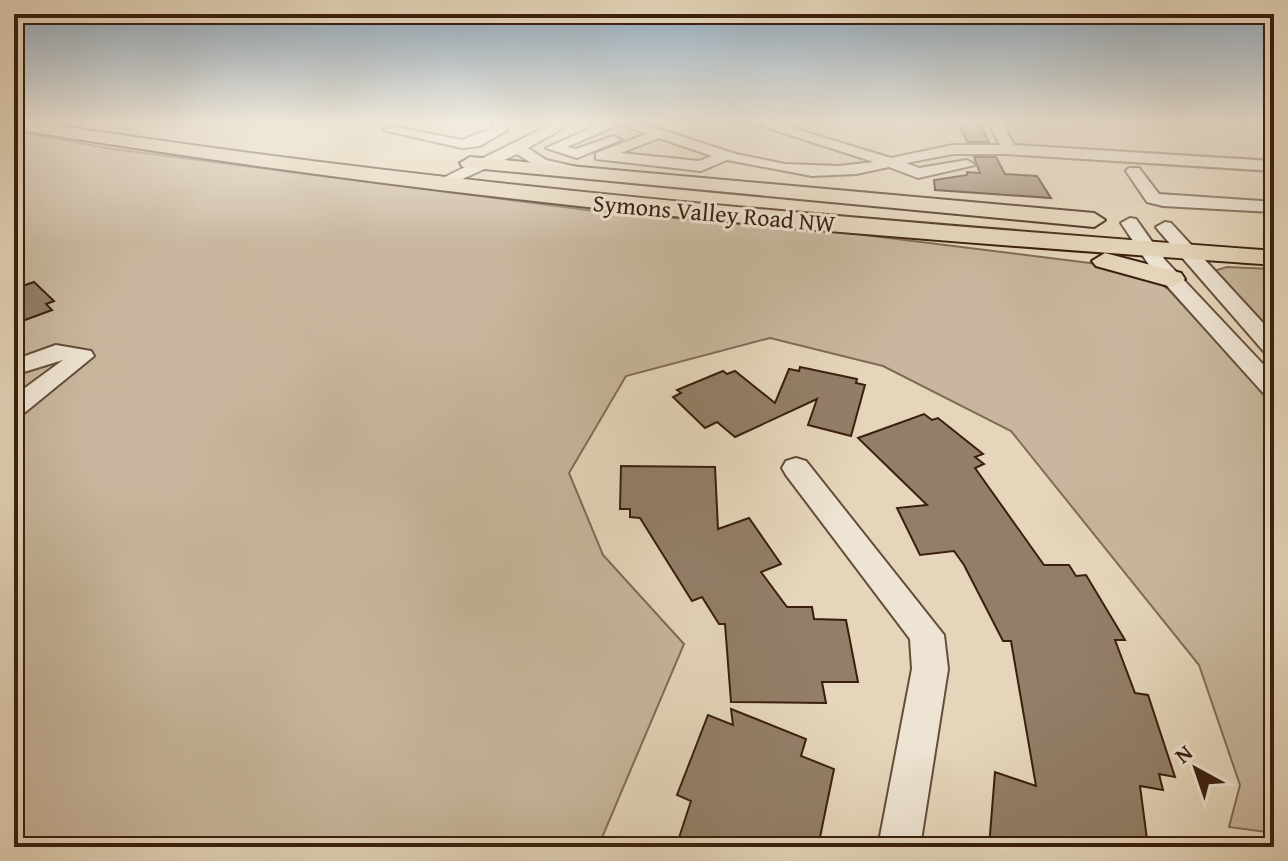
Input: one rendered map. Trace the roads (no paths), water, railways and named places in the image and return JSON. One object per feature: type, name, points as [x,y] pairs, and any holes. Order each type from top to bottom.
[{"type":"main road","name":"Symons Valley Road NW","points":[[279,163],[581,201],[895,230],[1274,258]]},
{"type":"main road","name":"Symons Valley Road NW","points":[[470,163],[603,166],[1165,227],[1246,232]]},
{"type":"main road","points":[[895,230],[1120,263],[1172,279]]},
{"type":"street","points":[[441,183],[459,163]]},
{"type":"street","points":[[441,183],[488,163]]},
{"type":"street","points":[[545,163],[603,166],[701,166],[707,163]]},
{"type":"street","points":[[597,163],[603,166]]},
{"type":"street","points":[[603,166],[607,163]]},
{"type":"street","points":[[768,163],[809,171],[840,171],[875,163]]},
{"type":"street","points":[[889,163],[910,176],[972,165],[1134,171],[1253,184],[1274,180]]},
{"type":"street","points":[[1110,163],[1115,170]]},
{"type":"street","points":[[1223,163],[1274,166]]},
{"type":"street","points":[[1237,164],[1253,184],[1274,200]]},
{"type":"street","points":[[1134,171],[1153,198],[1274,207]]},
{"type":"street","points":[[1130,223],[1172,279],[1274,390]]},
{"type":"street","points":[[1165,227],[1274,349]]},
{"type":"street","points":[[14,368],[56,352],[83,356],[14,408]]},
{"type":"street","points":[[796,468],[927,635],[930,669],[899,847]]}]
